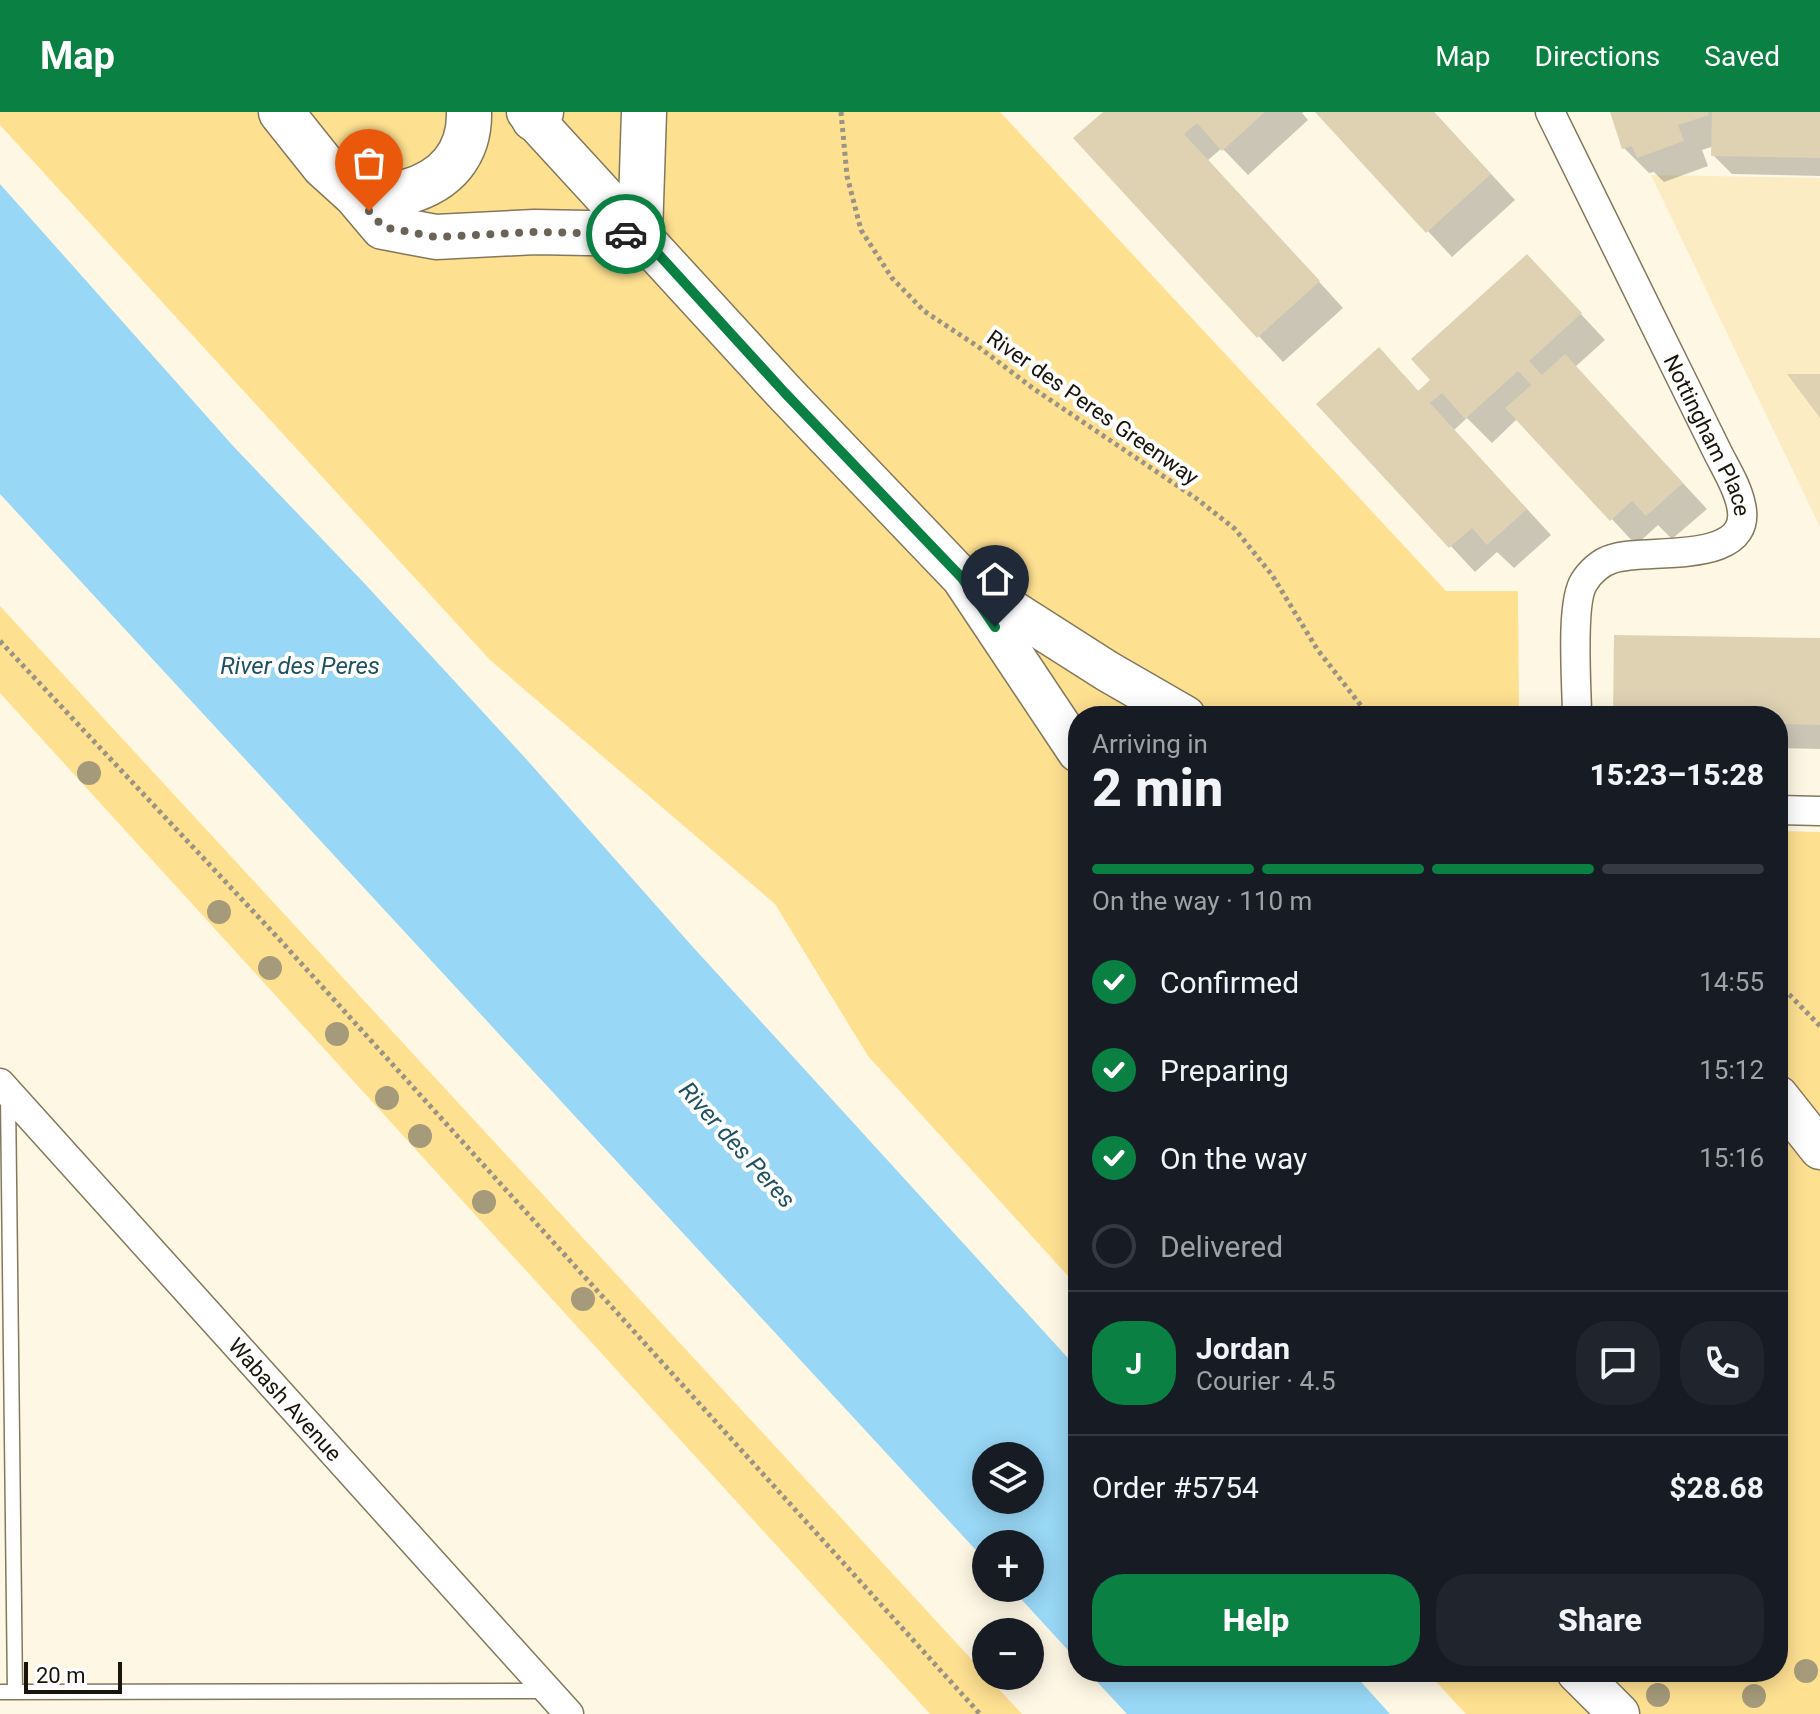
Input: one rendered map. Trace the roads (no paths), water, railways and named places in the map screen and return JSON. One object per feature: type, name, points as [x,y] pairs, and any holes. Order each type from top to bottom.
[{"type":"main road","points":[[281,112],[324,166],[356,195],[383,227],[436,237],[535,232],[640,234]]},
{"type":"main road","points":[[356,195],[403,193],[433,182],[460,157],[469,125],[469,112]]},
{"type":"main road","points":[[640,234],[644,112]]},
{"type":"main road","points":[[534,114],[785,393],[962,578],[1068,737]]},
{"type":"main road","points":[[962,578],[1168,706]]},
{"type":"main road","points":[[1788,1109],[1820,1149]]},
{"type":"main road","points":[[1587,1682],[1619,1714]]},
{"type":"street","name":"Nottingham Place","points":[[1550,112],[1736,490],[1742,513],[1738,532],[1725,543],[1707,549],[1615,557],[1596,568],[1584,582],[1578,596],[1577,706]]},
{"type":"street","points":[[1788,810],[1820,811]]},
{"type":"street","name":"Wabash Avenue","points":[[4,1088],[569,1714]]},
{"type":"lane","points":[[4,1088],[8,1692],[548,1691]]},
{"type":"water","name":"River des Peres","points":[[0,184],[234,447],[527,760],[692,946],[1068,1358],[1068,1650],[1044,1624],[1044,1618],[1039,1618],[1024,1602],[1044,1602],[1044,1530],[972,1530],[972,1546],[0,494]]},
{"type":"water","points":[[1097,1682],[1361,1682],[1390,1714],[1127,1714]]}]
